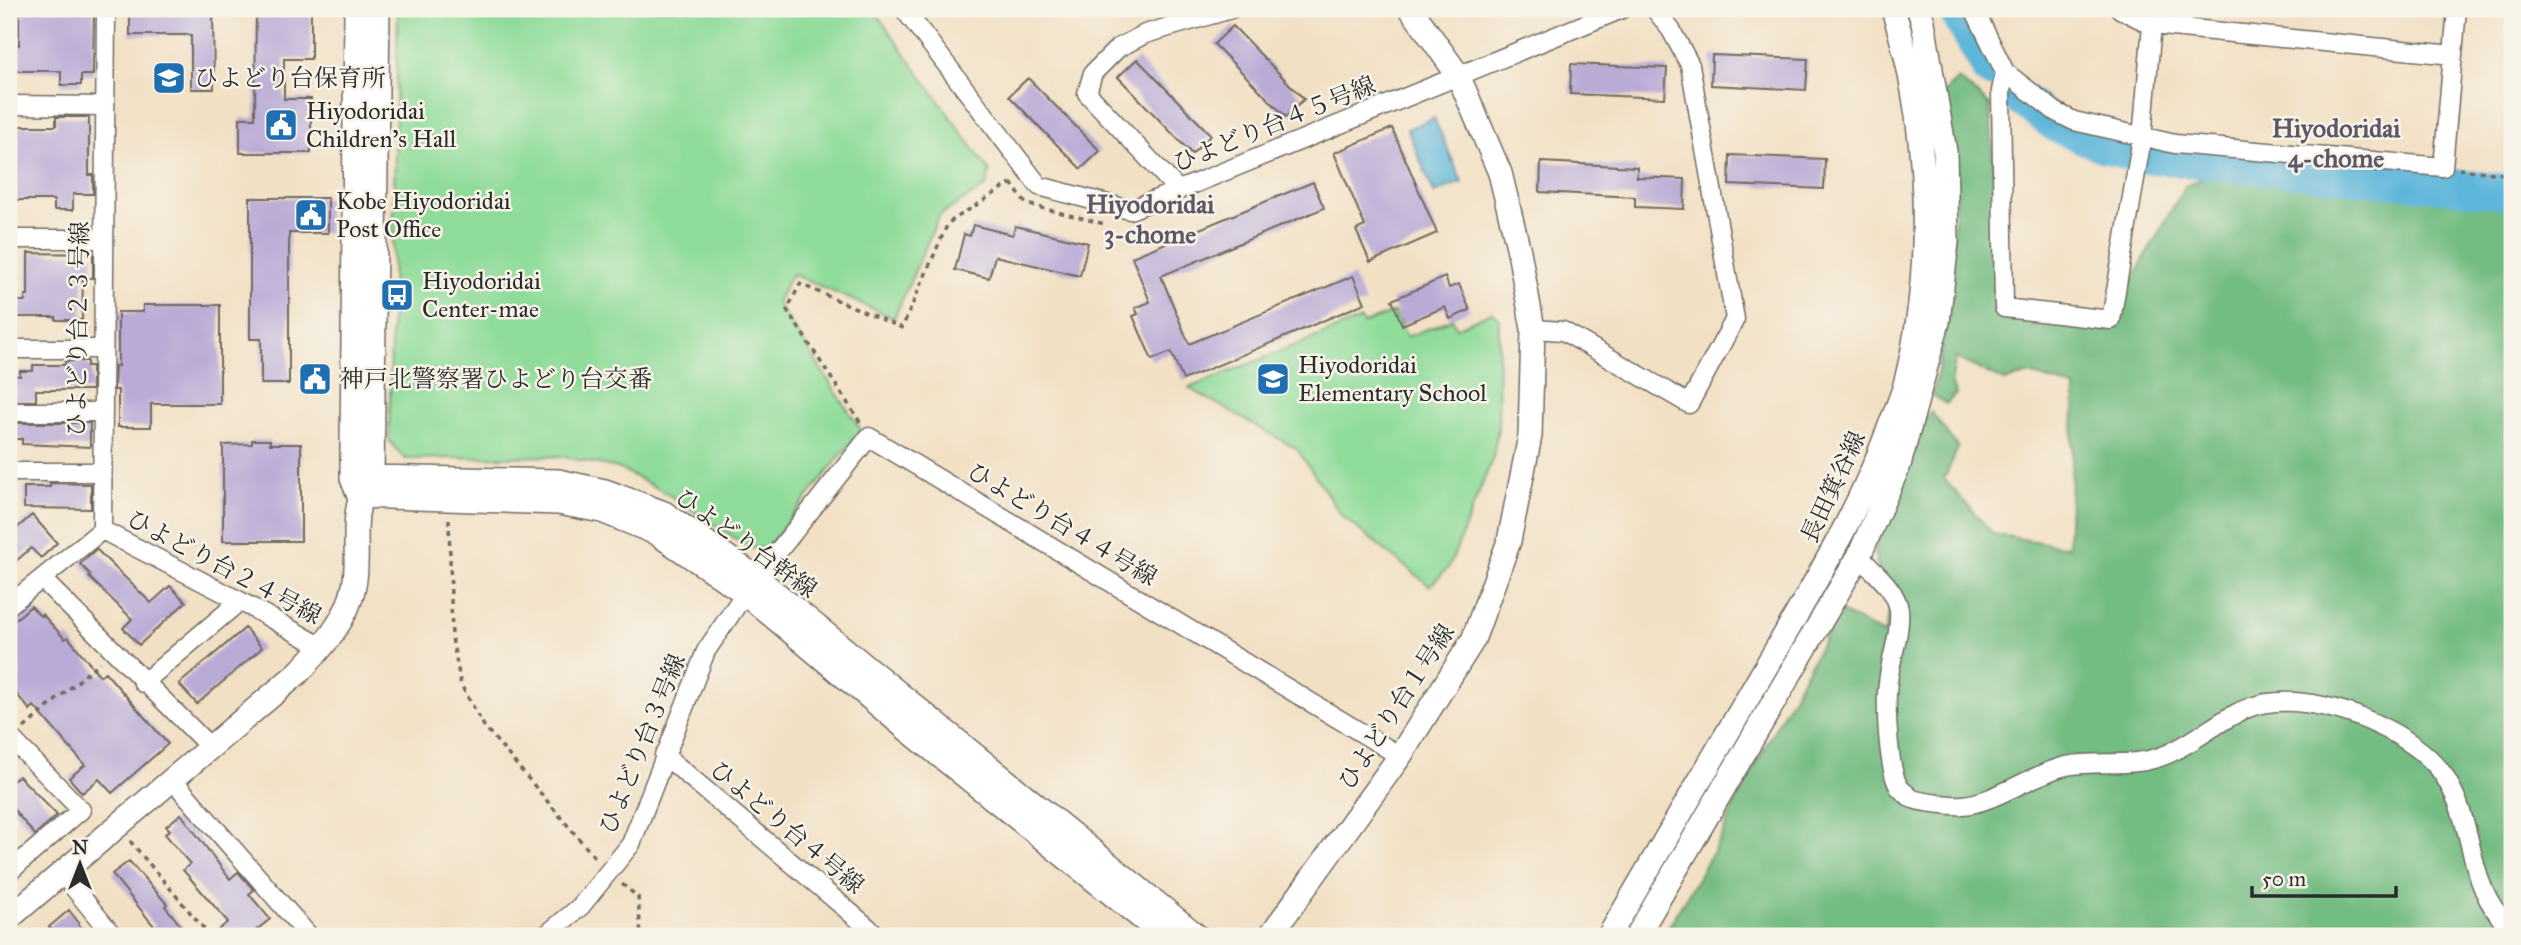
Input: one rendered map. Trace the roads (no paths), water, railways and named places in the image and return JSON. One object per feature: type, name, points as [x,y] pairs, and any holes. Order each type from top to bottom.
[{"type":"street","name":"ひよどり台２３号線","points":[[103,530],[106,9]]},
{"type":"street","points":[[356,9],[361,484]]},
{"type":"street","points":[[9,918],[298,673],[322,647],[340,621],[354,587],[356,517],[361,484],[378,9]]},
{"type":"street","name":"ひよどり台４５号線","points":[[904,9],[1039,186],[1130,210],[1458,75],[1581,16],[1622,9]]},
{"type":"street","points":[[1178,190],[1087,93],[1093,73],[1118,47],[1145,34],[1231,9]]},
{"type":"street","name":"ひよどり台１号線","points":[[1270,936],[1400,756],[1473,640],[1509,541],[1530,436],[1533,329],[1519,251],[1500,173],[1458,75],[1411,9]]},
{"type":"street","points":[[1533,329],[1563,331],[1689,404],[1735,319],[1690,65],[1671,30],[1655,9]]},
{"type":"street","name":"長田箕谷線","points":[[1609,936],[1842,536],[1879,455],[1906,383],[1917,319],[1924,241],[1922,153],[1906,62],[1893,9]]},
{"type":"street","name":"長田箕谷線","points":[[1637,936],[1858,556],[1899,465],[1922,387],[1939,309],[1947,242],[1945,152],[1919,9]]},
{"type":"street","points":[[1974,9],[2005,72],[2056,112],[2074,121],[2175,144],[2443,167],[2457,9]]},
{"type":"street","points":[[2120,9],[2152,25],[2453,55]]},
{"type":"street","points":[[2005,72],[2001,90],[2004,308],[2110,320],[2142,138],[2152,25]]},
{"type":"street","points":[[9,105],[105,106]]},
{"type":"street","points":[[9,239],[104,239]]},
{"type":"street","points":[[9,349],[102,349]]},
{"type":"street","points":[[9,411],[102,412]]},
{"type":"street","name":"ひよどり台４４号線","points":[[751,585],[869,437],[1400,756]]},
{"type":"street","points":[[9,472],[102,472]]},
{"type":"street","name":"ひよどり台幹線","points":[[361,484],[558,503],[602,511],[656,533],[751,585],[1197,936]]},
{"type":"street","points":[[9,605],[103,530]]},
{"type":"street","name":"ひよどり台２４号線","points":[[103,530],[322,647]]},
{"type":"street","points":[[1858,556],[1870,570],[1879,575],[1899,609],[1888,683],[1888,744],[1899,787],[1913,800],[1963,805],[1997,794],[2042,773],[2069,766],[2139,764],[2170,753],[2244,708],[2263,702],[2303,702],[2342,710],[2384,728],[2425,755],[2445,776],[2459,805],[2477,875],[2491,905],[2507,927],[2512,929]]},
{"type":"street","points":[[42,579],[209,747]]},
{"type":"street","name":"ひよどり台幹線","points":[[751,585],[908,730],[1164,936]]},
{"type":"street","name":"ひよどり台３号線","points":[[545,936],[580,906],[631,844],[706,650],[751,585]]},
{"type":"street","points":[[143,683],[240,601]]},
{"type":"street","points":[[9,872],[81,810],[10,737]]},
{"type":"street","name":"ひよどり台４号線","points":[[664,755],[878,936]]},
{"type":"street","points":[[172,779],[309,936]]},
{"type":"street","points":[[62,873],[113,936]]},
{"type":"water","points":[[1434,118],[1462,182],[1434,193],[1407,129]]},
{"type":"waterway","points":[[1955,9],[1990,70]]},
{"type":"waterway","points":[[2015,95],[2056,125],[2129,153]]},
{"type":"waterway","points":[[2148,156],[2512,192]]},
{"type":"place","name":"ひよどり台保育所","points":[[169,78]]},
{"type":"place","name":"Hiyodoridai Children's Hall","points":[[281,125]]},
{"type":"place","name":"Kobe Hiyodoridai Post Office","points":[[311,215]]},
{"type":"place","name":"Hiyodoridai Center-mae","points":[[397,295]]},
{"type":"place","name":"神戸北警察署ひよどり台交番","points":[[315,379]]},
{"type":"place","name":"Hiyodoridai Elementary School","points":[[1273,379]]},
{"type":"district","name":"Hiyodoridai 4-chome","points":[[2336,143]]},
{"type":"district","name":"Hiyodoridai 3-chome","points":[[1150,218]]}]
